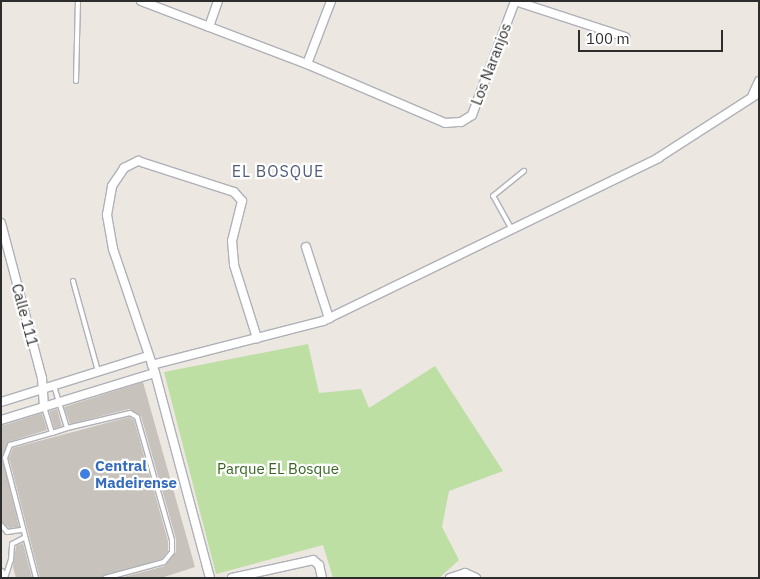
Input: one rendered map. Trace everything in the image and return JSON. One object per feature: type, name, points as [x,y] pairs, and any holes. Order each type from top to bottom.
[{"type":"street","points":[[141,1],[307,64],[331,1]]},
{"type":"street","points":[[209,27],[218,1]]},
{"type":"street","points":[[514,1],[624,37]]},
{"type":"street","name":"Los Naranjos","points":[[307,64],[445,123],[461,122],[472,115],[514,1]]},
{"type":"street","points":[[1,420],[60,402],[153,369],[329,318],[658,158],[708,129],[756,94],[759,80]]},
{"type":"street","points":[[210,578],[153,369],[113,249],[107,215],[112,186],[124,168],[138,161],[234,192],[242,201],[232,242],[234,264],[257,338]]},
{"type":"street","name":"Calle 111","points":[[1,223],[44,387],[44,407]]},
{"type":"street","points":[[306,247],[329,318]]},
{"type":"street","points":[[1,402],[53,384],[148,356]]},
{"type":"street","points":[[232,578],[305,560],[313,560],[319,565],[322,578]]},
{"type":"street","points":[[1,572],[4,578]]},
{"type":"street","points":[[450,578],[465,572],[476,578]]},
{"type":"lane","points":[[76,81],[78,1]]},
{"type":"lane","points":[[511,228],[492,196],[524,171]]},
{"type":"lane","points":[[73,281],[98,371]]},
{"type":"lane","points":[[53,384],[68,428]]},
{"type":"lane","points":[[44,407],[52,433]]},
{"type":"lane","points":[[36,578],[21,530],[5,450],[10,445],[130,413],[137,417],[172,540],[172,552],[164,562],[105,578]]},
{"type":"lane","points":[[1,525],[7,532],[21,530]]},
{"type":"lane","points":[[4,578],[11,560],[12,544],[24,538]]},
{"type":"green space","name":"Parque EL Bosque","points":[[308,344],[319,393],[361,389],[369,408],[435,366],[503,471],[449,491],[442,527],[459,560],[439,578],[333,578],[323,545],[216,574],[164,372]]},
{"type":"building","points":[[143,382],[195,567],[161,578],[120,578],[165,566],[176,552],[176,539],[141,416],[129,409],[70,424],[64,407]]},
{"type":"building","points":[[57,409],[62,426],[54,429],[49,411]]},
{"type":"building","points":[[42,413],[47,430],[8,442],[2,457],[19,527],[9,528],[1,521],[1,426]]},
{"type":"building","name":"Central Madeirense","points":[[129,417],[134,420],[168,541],[168,551],[162,559],[101,578],[40,578],[9,458],[13,448]]},
{"type":"building","points":[[23,543],[32,578],[16,578],[13,567],[16,546]]},
{"type":"place","name":"Central Madeirense","points":[[85,474]]},
{"type":"district","name":"EL BOSQUE","points":[[278,171]]}]
